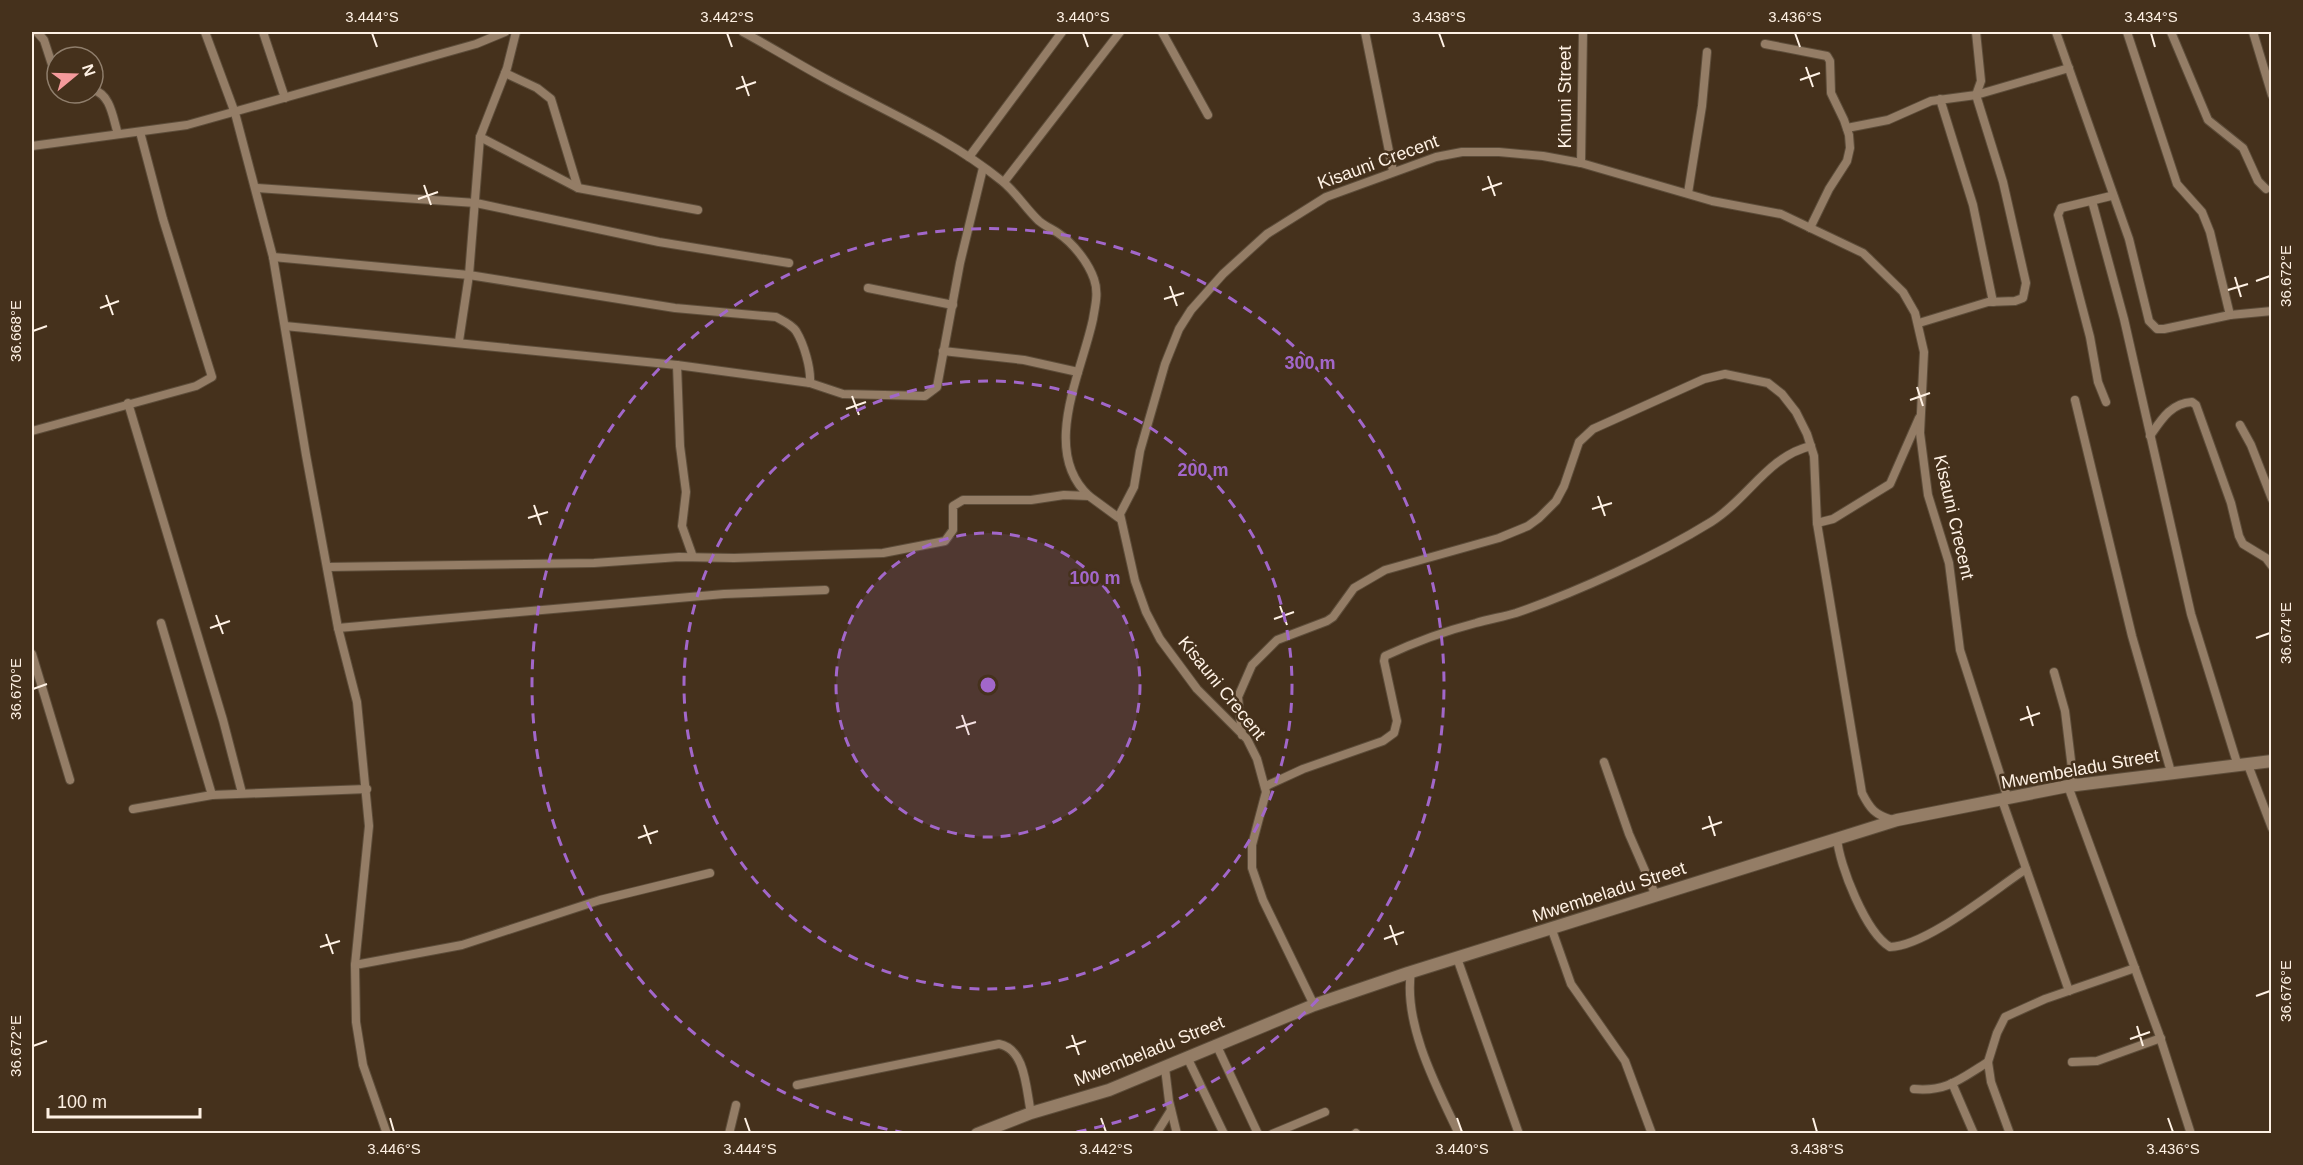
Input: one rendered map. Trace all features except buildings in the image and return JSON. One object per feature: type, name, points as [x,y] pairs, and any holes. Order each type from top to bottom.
[{"type":"street","points":[[37,32],[46,45]]},
{"type":"street","points":[[205,32],[235,113],[273,257],[338,628],[357,702],[369,826],[355,965],[356,1022],[363,1065],[387,1134]]},
{"type":"street","points":[[263,32],[285,98]]},
{"type":"street","points":[[32,146],[140,132],[235,113],[476,44],[505,32]]},
{"type":"street","points":[[459,341],[469,275],[480,136],[505,73],[516,32]]},
{"type":"street","points":[[743,32],[826,79],[919,127],[969,157],[1004,182],[1040,222],[1069,242],[1094,279],[1096,301],[1086,349],[1066,420],[1067,447],[1079,484],[1089,496],[1119,518]]},
{"type":"street","points":[[969,157],[1062,32]]},
{"type":"street","points":[[1004,182],[1120,32]]},
{"type":"street","points":[[1162,32],[1208,115]]},
{"type":"street","points":[[1365,32],[1393,171]]},
{"type":"street","name":"Kinuni Street","points":[[1581,164],[1582,32]]},
{"type":"street","points":[[1919,323],[1993,302],[2015,301],[2023,298],[2026,282],[2003,182],[1976,95],[1981,81],[1976,32]]},
{"type":"street","points":[[2056,32],[2111,196],[2126,230],[2149,321],[2153,327],[2164,329],[2230,315],[2271,311]]},
{"type":"street","points":[[2127,32],[2177,184],[2202,212],[2210,232],[2230,315]]},
{"type":"street","points":[[2171,32],[2208,120],[2243,148],[2258,181],[2266,189]]},
{"type":"street","points":[[2253,32],[2271,96]]},
{"type":"street","points":[[1765,44],[1823,53],[1827,56],[1830,61],[1830,93],[1847,128],[1850,148],[1846,161],[1810,228]]},
{"type":"street","points":[[1689,193],[1702,106],[1707,52]]},
{"type":"street","points":[[1847,128],[1888,120],[1940,99],[1976,95],[2068,68]]},
{"type":"street","points":[[505,73],[537,88],[551,99],[578,188]]},
{"type":"street","points":[[105,96],[118,134]]},
{"type":"street","points":[[1940,99],[1972,205],[1993,302]]},
{"type":"street","points":[[32,431],[196,386],[212,377],[163,219],[140,132]]},
{"type":"street","points":[[480,136],[578,188],[698,210]]},
{"type":"street","name":"Kisauni Crecent","points":[[1314,1005],[1263,900],[1252,868],[1252,845],[1266,799],[1266,786],[1257,759],[1242,735],[1197,689],[1160,639],[1142,603],[1119,518],[1134,487],[1140,451],[1165,364],[1179,329],[1191,309],[1223,274],[1286,220],[1326,196],[1436,157],[1462,152],[1526,154],[1581,164],[1712,201],[1771,210],[1845,242],[1876,263],[1903,292],[1919,323],[1924,352],[1920,433],[1928,495],[1952,579],[1960,650],[2026,869],[2069,991]]},
{"type":"street","points":[[285,326],[459,341],[677,365],[810,383],[843,394],[925,396],[937,387],[952,305],[983,168]]},
{"type":"street","points":[[256,188],[476,203],[658,242],[789,263]]},
{"type":"street","points":[[2106,402],[2098,382],[2090,338],[2058,215],[2061,208],[2111,196]]},
{"type":"street","points":[[2092,201],[2124,319],[2189,604],[2243,766],[2271,828]]},
{"type":"street","points":[[273,257],[469,275],[675,308],[776,317],[790,324],[796,331],[808,365],[810,383]]},
{"type":"street","points":[[868,288],[952,305]]},
{"type":"street","points":[[943,351],[1024,360],[1078,372]]},
{"type":"street","points":[[677,365],[680,446],[686,492],[682,526],[693,557]]},
{"type":"street","points":[[1242,735],[1237,705],[1240,688],[1252,665],[1277,640],[1327,621],[1334,616],[1354,588],[1384,570],[1499,538],[1528,526],[1556,501],[1564,486],[1579,442],[1593,429],[1679,389],[1725,374],[1768,383],[1782,394],[1796,412],[1811,446],[1816,473],[1817,523],[1862,793],[1869,807],[1878,816],[1897,820]]},
{"type":"street","points":[[2075,400],[2132,636],[2171,772]]},
{"type":"street","points":[[2150,436],[2166,414],[2175,407],[2183,402],[2192,402],[2196,405],[2231,503],[2239,536],[2243,544],[2266,558],[2271,566]]},
{"type":"street","points":[[128,403],[224,720],[242,793]]},
{"type":"street","points":[[1817,523],[1833,519],[1890,484],[1922,411]]},
{"type":"street","points":[[2240,425],[2251,445],[2271,499]]},
{"type":"street","points":[[1266,786],[1303,769],[1383,741],[1394,733],[1397,721],[1384,661],[1386,656],[1433,636],[1515,614],[1631,564],[1713,521],[1743,496],[1781,458],[1794,450],[1811,446]]},
{"type":"street","points":[[327,567],[594,563],[693,557],[734,558],[884,553],[915,549],[938,543],[950,536],[953,530],[952,509],[959,501],[1031,500],[1064,495],[1089,496]]},
{"type":"street","points":[[338,628],[724,594],[825,590]]},
{"type":"street","points":[[161,623],[212,795]]},
{"type":"street","points":[[32,654],[70,780]]},
{"type":"street","points":[[2055,672],[2064,711],[2071,785],[2161,1038],[2191,1134]]},
{"type":"street","name":"Mwembeladu Street","points":[[977,1134],[1031,1113],[1109,1090],[1314,1005],[1411,972],[1552,930],[1897,820],[2071,785],[2271,761]]},
{"type":"street","points":[[1604,762],[1629,834],[1656,896]]},
{"type":"street","points":[[133,809],[212,795],[367,789]]},
{"type":"street","points":[[1837,838],[1838,854],[1870,924],[1881,941],[1890,947],[1911,941],[1968,912],[2026,869]]},
{"type":"street","points":[[355,965],[462,945],[600,900],[710,873]]},
{"type":"street","points":[[1552,930],[1570,984],[1624,1061],[1652,1134]]},
{"type":"street","points":[[1457,958],[1519,1134]]},
{"type":"street","points":[[2010,1134],[1991,1082],[1988,1062],[1997,1033],[2005,1017],[2020,1008],[2135,968]]},
{"type":"street","points":[[1411,972],[1409,1002],[1415,1028],[1459,1134]]},
{"type":"street","points":[[2073,1062],[2097,1061],[2161,1038]]},
{"type":"street","points":[[797,1085],[999,1044],[1008,1045],[1018,1056],[1031,1113]]},
{"type":"street","points":[[1216,1044],[1258,1134]]},
{"type":"street","points":[[1187,1058],[1224,1134]]},
{"type":"street","points":[[1914,1089],[1932,1091],[1952,1083],[1988,1062]]},
{"type":"street","points":[[1165,1068],[1177,1134]]},
{"type":"street","points":[[1952,1083],[1974,1134]]},
{"type":"street","points":[[729,1134],[736,1105]]},
{"type":"street","points":[[1156,1134],[1171,1110]]},
{"type":"street","points":[[1272,1134],[1325,1112]]}]
